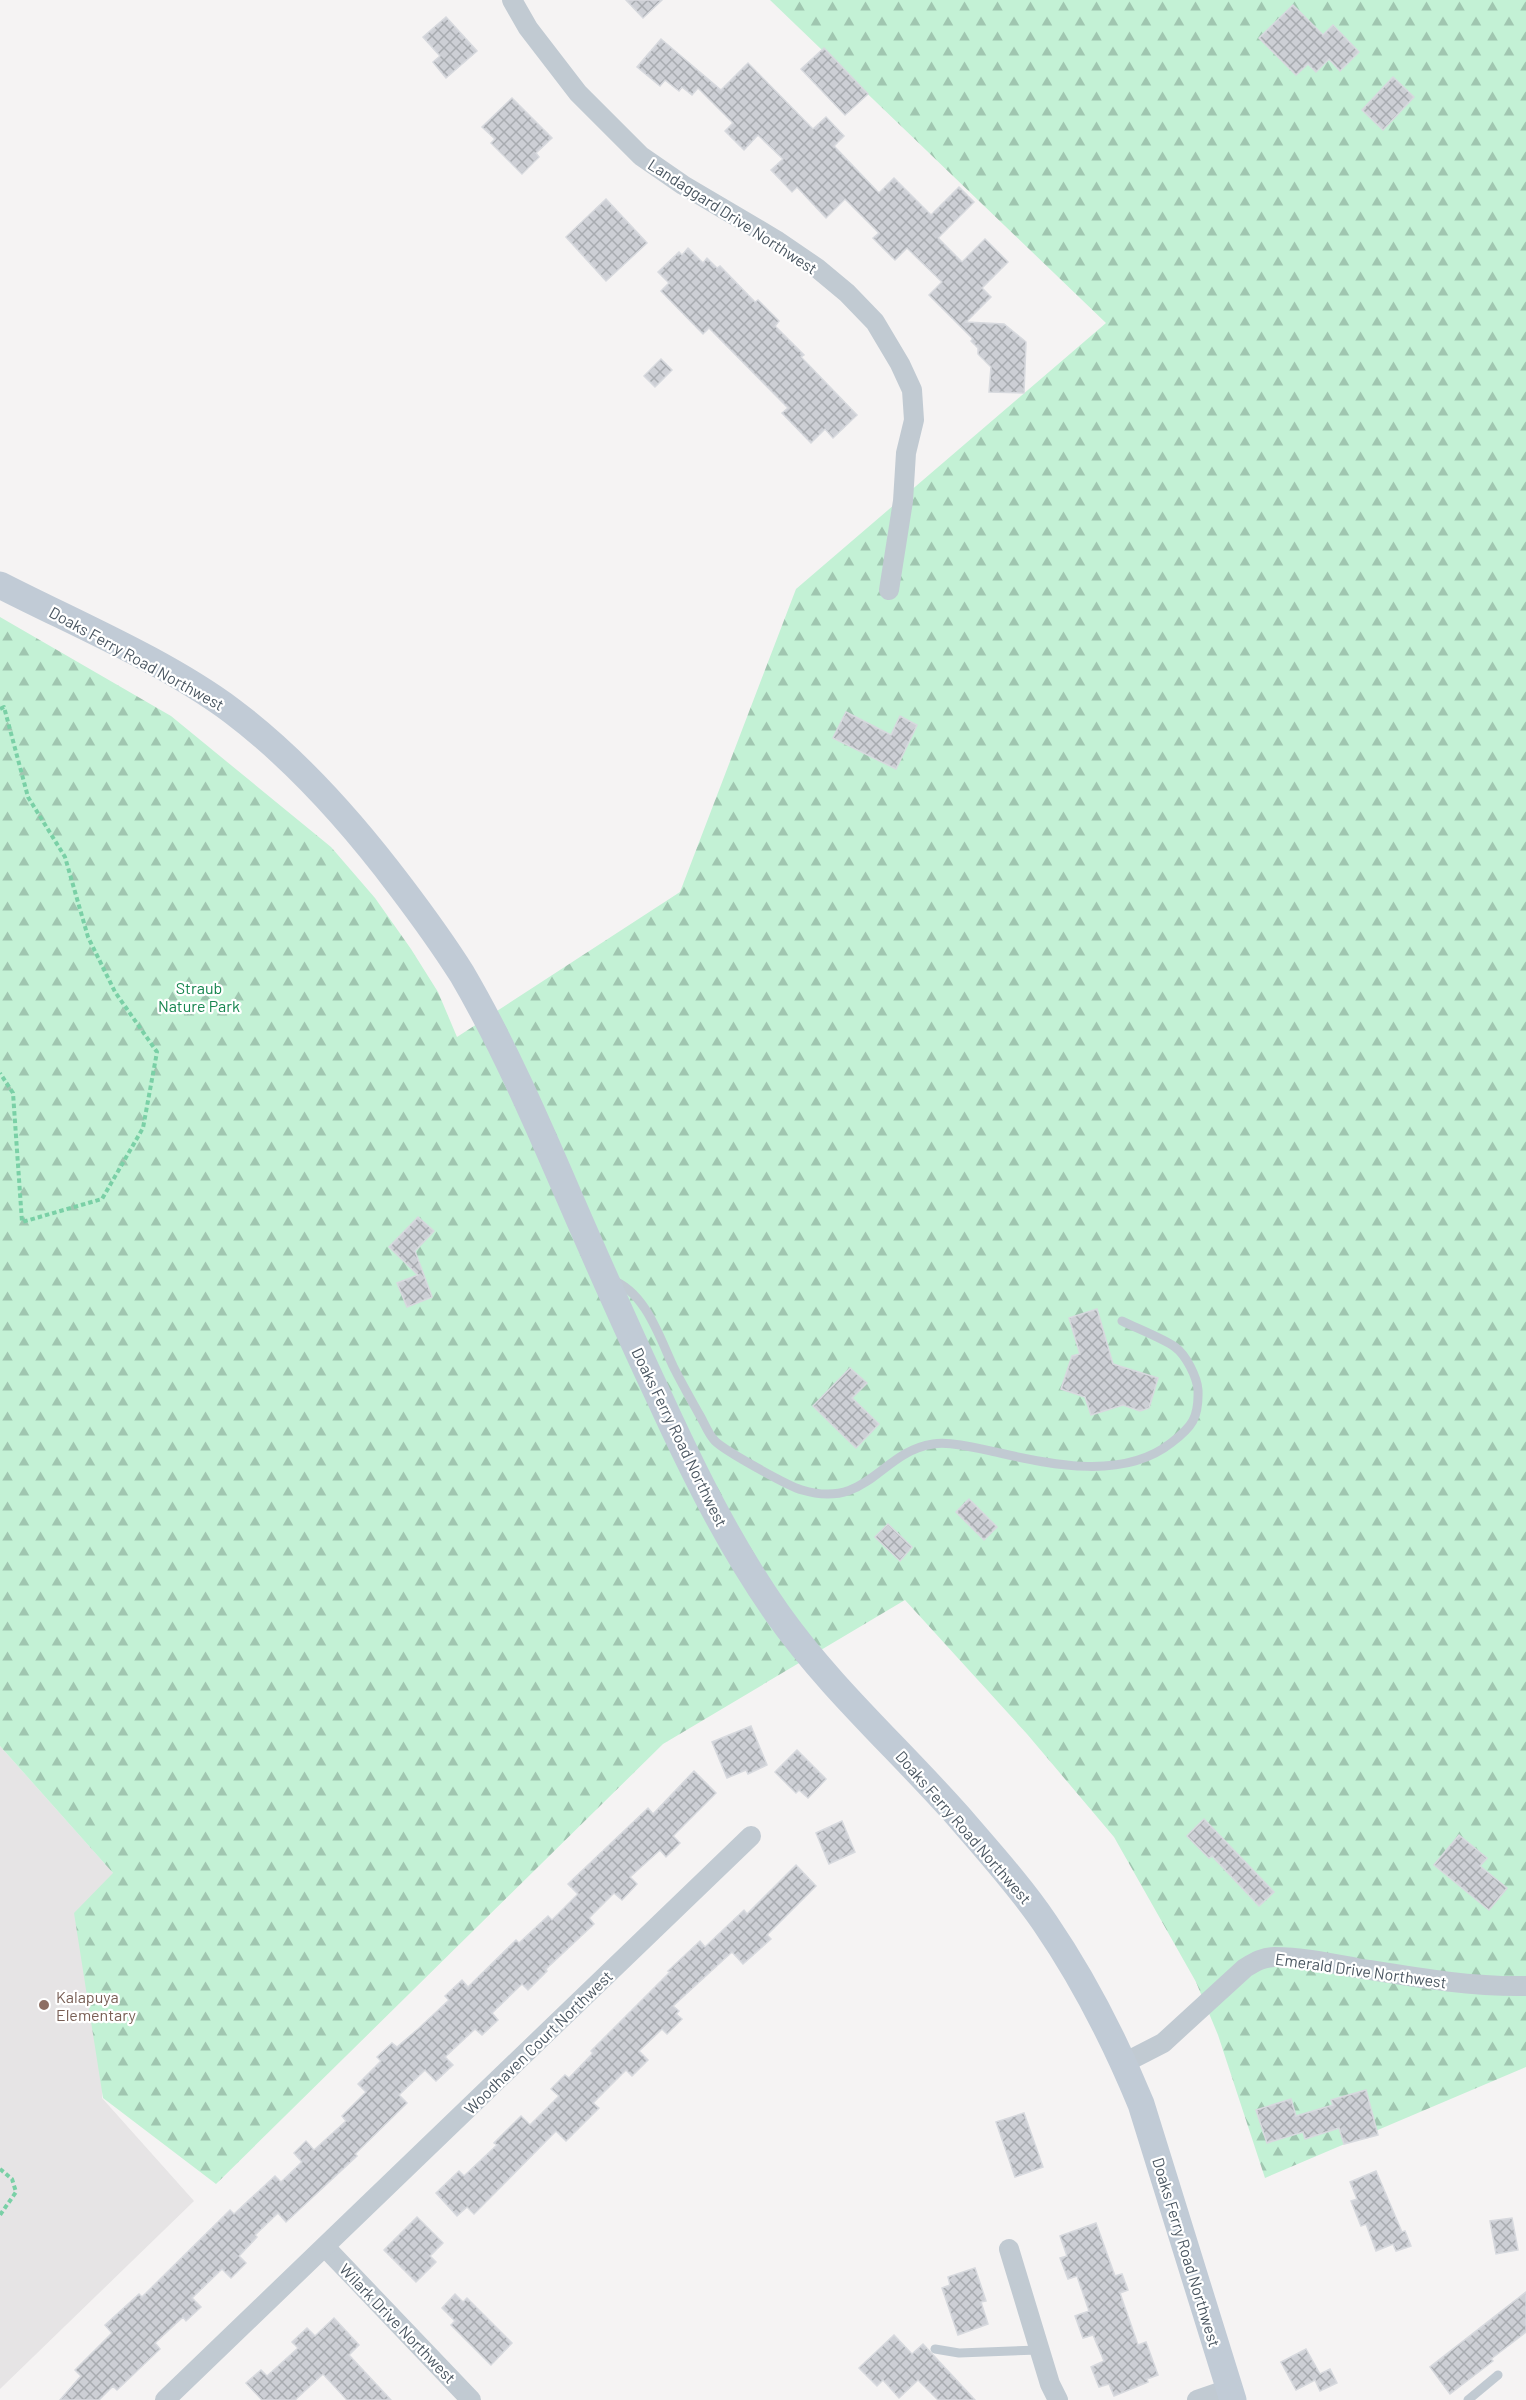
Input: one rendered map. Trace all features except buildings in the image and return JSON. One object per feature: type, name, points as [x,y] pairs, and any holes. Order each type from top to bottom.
[{"type":"main road","name":"Doaks Ferry Road Northwest","points":[[0,585],[195,686],[231,710],[274,746],[333,804],[369,846],[429,925],[461,973],[491,1028],[532,1112],[604,1277],[697,1479],[739,1555],[778,1615],[813,1659],[959,1817],[1042,1919],[1090,1996],[1124,2063],[1141,2104],[1231,2394]]},
{"type":"street","name":"Landaggard Drive Northwest","points":[[512,0],[528,28],[578,93],[641,156],[683,185],[777,240],[817,268],[847,293],[875,322],[900,364],[912,390],[915,420],[906,453],[903,501],[889,590]]},
{"type":"street","name":"Woodhaven Court Northwest","points":[[165,2400],[751,1836]]},
{"type":"street","name":"Emerald Drive Northwest","points":[[1124,2063],[1163,2043],[1245,1968],[1259,1959],[1274,1957],[1308,1960],[1428,1980],[1491,1987],[1526,1986]]},
{"type":"street","name":"Wilark Drive Northwest","points":[[325,2247],[471,2400]]},
{"type":"street","points":[[1009,2249],[1050,2384],[1058,2400]]},
{"type":"street","points":[[1197,2400],[1231,2394]]},
{"type":"lane","points":[[604,1277],[623,1284],[635,1296],[658,1330],[673,1366],[715,1441],[768,1474],[800,1490],[823,1494],[848,1493],[921,1446],[935,1443],[978,1448],[1034,1461],[1089,1467],[1135,1461],[1166,1447],[1193,1422],[1197,1412],[1197,1383],[1176,1347],[1122,1321]]},
{"type":"lane","points":[[935,2349],[959,2353],[1039,2350]]},
{"type":"lane","points":[[1468,2400],[1498,2375]]},
{"type":"path","points":[[0,709],[4,707],[28,797],[64,857],[88,937],[115,992],[157,1052],[143,1128],[102,1199],[22,1222],[13,1093],[0,1073]]},
{"type":"path","points":[[0,2169],[12,2179],[16,2193],[0,2216]]},
{"type":"shaded area","name":"Kalapuya Elementary","points":[[0,1746],[113,1873],[102,2098],[194,2201],[0,2389]]},
{"type":"green space","name":"Straub Nature Park","points":[[770,0],[1526,0],[1526,2067],[1265,2178],[1218,2035],[1196,1982],[1114,1837],[1027,1734],[905,1600],[663,1744],[216,2184],[103,2098],[74,1913],[113,1873],[0,1746],[0,617],[171,716],[331,847],[375,898],[411,949],[438,992],[457,1037],[680,892],[796,589],[1106,323]]},
{"type":"place","name":"Kalapuya Elementary","points":[[44,2005]]}]
